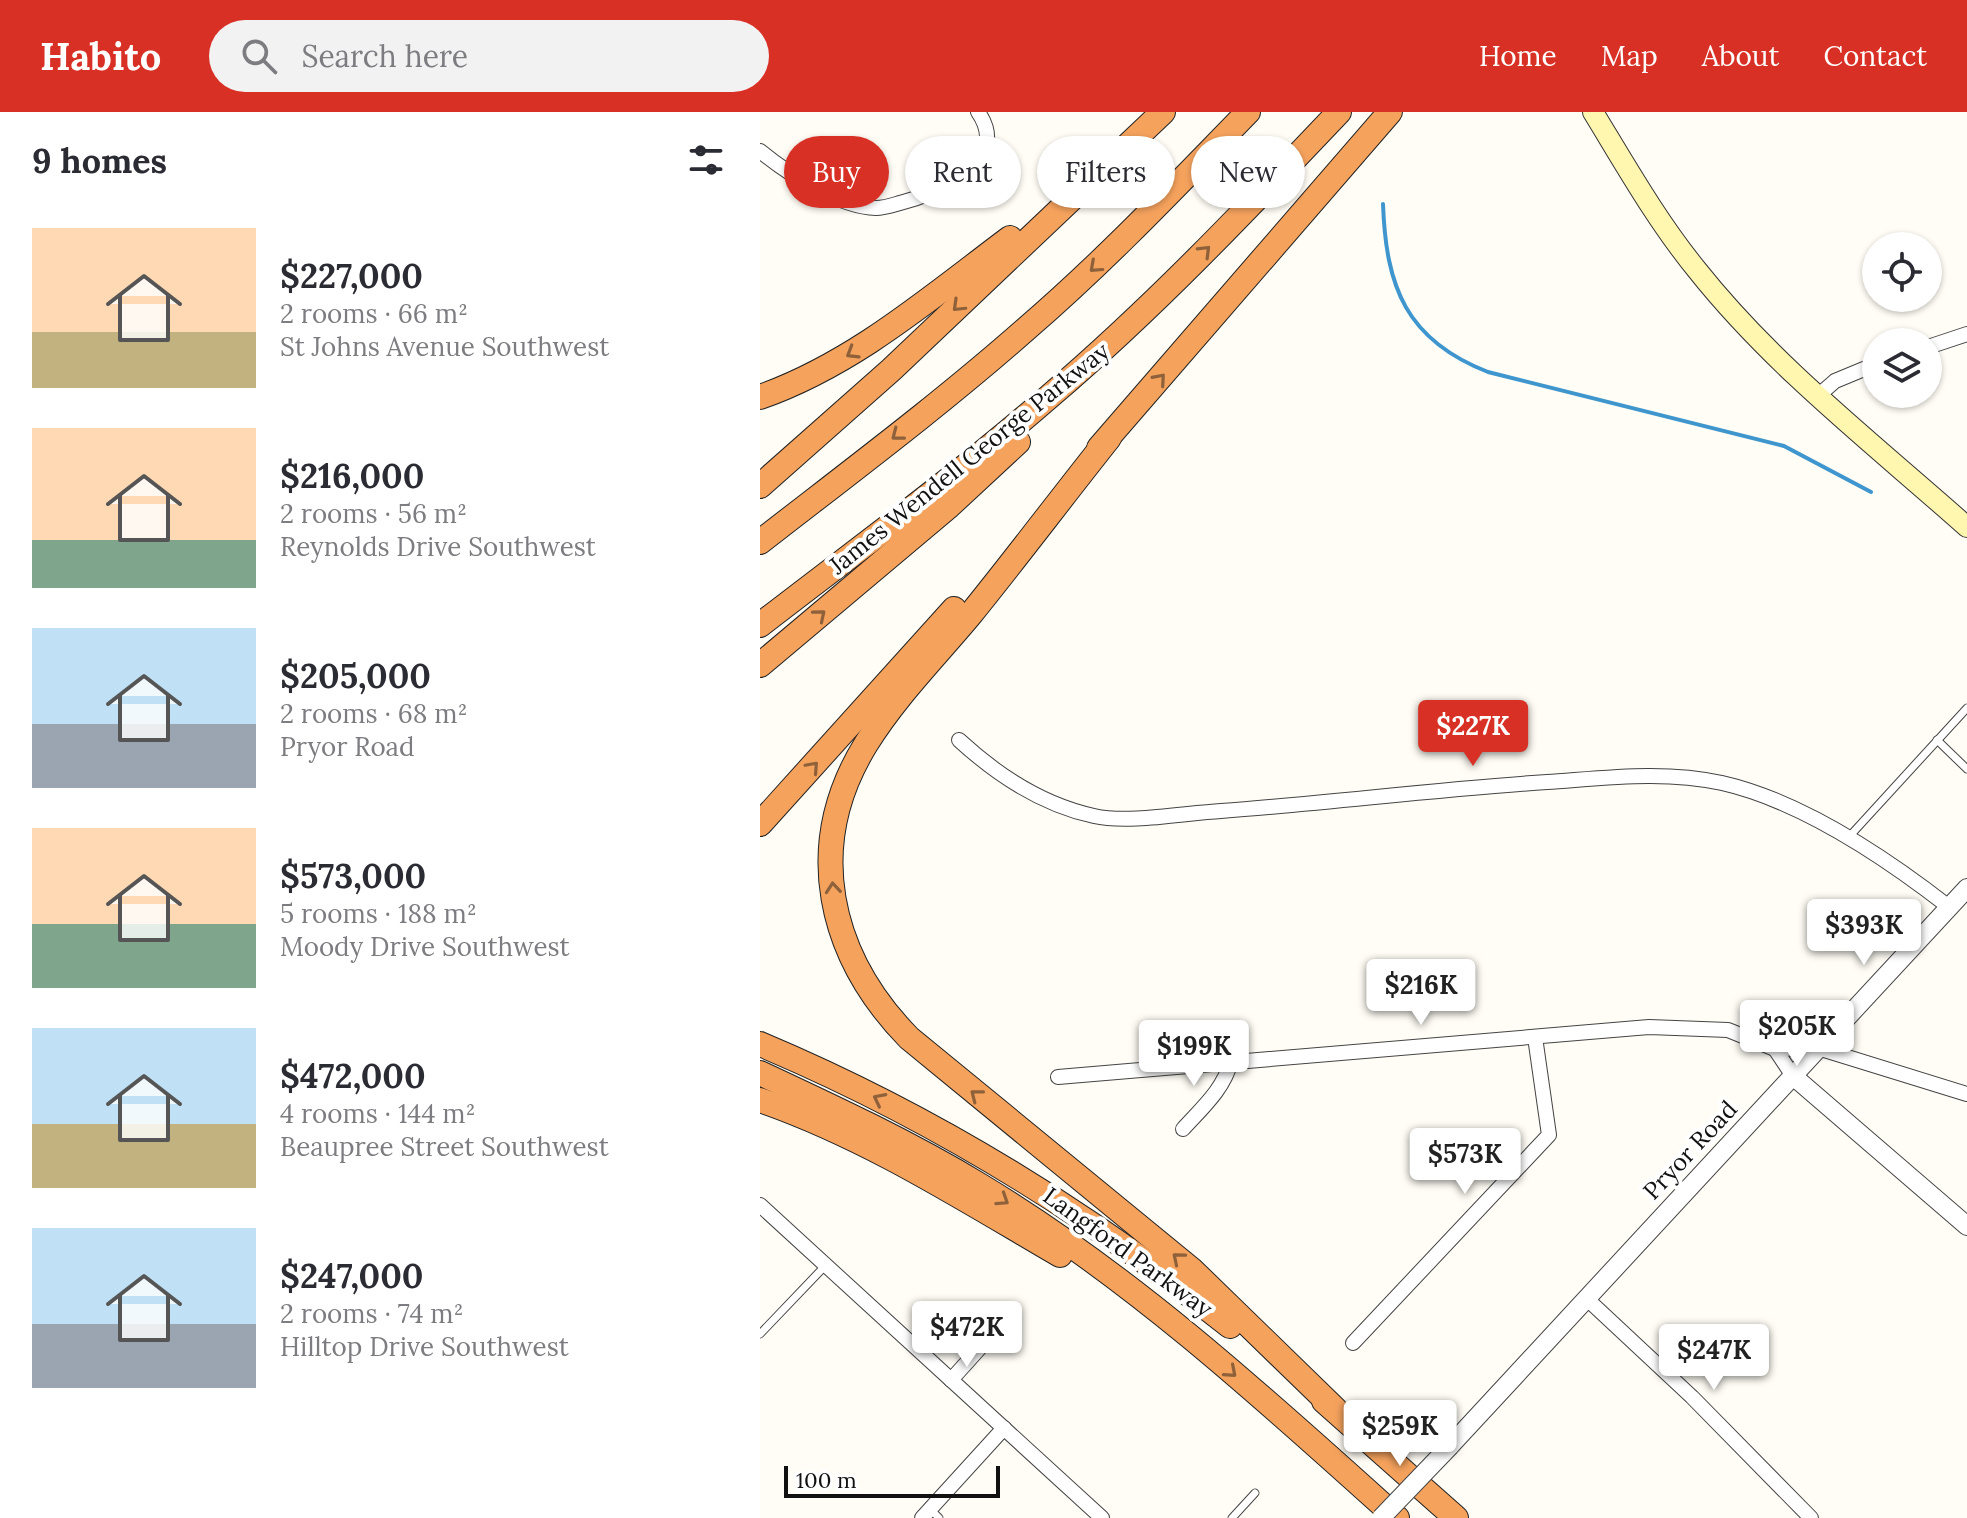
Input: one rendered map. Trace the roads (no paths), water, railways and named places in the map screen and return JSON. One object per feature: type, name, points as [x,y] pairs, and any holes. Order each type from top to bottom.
[{"type":"highway","points":[[1137,136],[1163,112]]},
{"type":"highway","points":[[760,542],[942,401],[1027,328],[1116,248],[1248,112]]},
{"type":"highway","name":"James Wendell George Parkway","points":[[760,625],[1009,431],[1092,359],[1175,281],[1339,112]]},
{"type":"highway","points":[[760,824],[1109,438],[1390,112]]},
{"type":"highway","points":[[760,397],[826,368],[878,337],[1050,208]]},
{"type":"highway","points":[[760,486],[879,380],[1059,208]]},
{"type":"highway","points":[[760,665],[949,506],[1011,449],[1175,281]]},
{"type":"highway","points":[[1109,438],[884,719],[862,751],[844,790],[833,832],[831,865],[837,916],[845,943],[865,984],[888,1017],[909,1038],[1192,1270],[1335,1409]]},
{"type":"highway","name":"Langford Parkway","points":[[760,1044],[925,1122],[1048,1193],[1180,1286],[1335,1409],[1456,1518]]},
{"type":"highway","name":"Langford Parkway","points":[[760,1073],[872,1126],[983,1187],[1065,1241],[1172,1321],[1397,1518]]},
{"type":"highway","points":[[760,1100],[831,1128],[917,1170],[1172,1321]]},
{"type":"main road","points":[[1593,112],[1655,215],[1697,271],[1746,327],[1967,527]]},
{"type":"street","points":[[760,151],[791,176],[852,203],[878,208],[923,197],[966,173],[985,151],[988,135],[985,122],[978,112]]},
{"type":"street","points":[[1942,342],[1967,334]]},
{"type":"street","points":[[1819,395],[1835,381],[1862,370]]},
{"type":"street","points":[[959,740],[982,761],[1019,785],[1063,809],[1099,817],[1279,807],[1443,789],[1644,775],[1722,783],[1766,796],[1807,815],[1910,877],[1949,907]]},
{"type":"street","name":"Pryor Road","points":[[1381,1518],[1967,888]]},
{"type":"street","points":[[1058,1077],[1649,1027],[1728,1030],[1775,1049],[1818,1048],[1967,1094]]},
{"type":"street","points":[[1353,1343],[1549,1135],[1535,1037]]},
{"type":"street","points":[[1775,1049],[1793,1076],[1967,1226]]},
{"type":"street","points":[[1183,1129],[1220,1088],[1228,1075],[1231,1061]]},
{"type":"street","points":[[760,1205],[1100,1517]]},
{"type":"street","points":[[1586,1298],[1692,1397],[1811,1518]]},
{"type":"street","points":[[951,1380],[987,1340]]},
{"type":"street","points":[[930,1515],[1004,1428]]},
{"type":"lane","points":[[1847,839],[1967,708]]},
{"type":"lane","points":[[1937,740],[1967,769]]},
{"type":"lane","points":[[760,1334],[825,1265]]},
{"type":"lane","points":[[1232,1518],[1255,1493]]},
{"type":"waterway","points":[[1383,204],[1389,261],[1406,307],[1437,344],[1460,359],[1488,372],[1784,446],[1871,492]]}]
